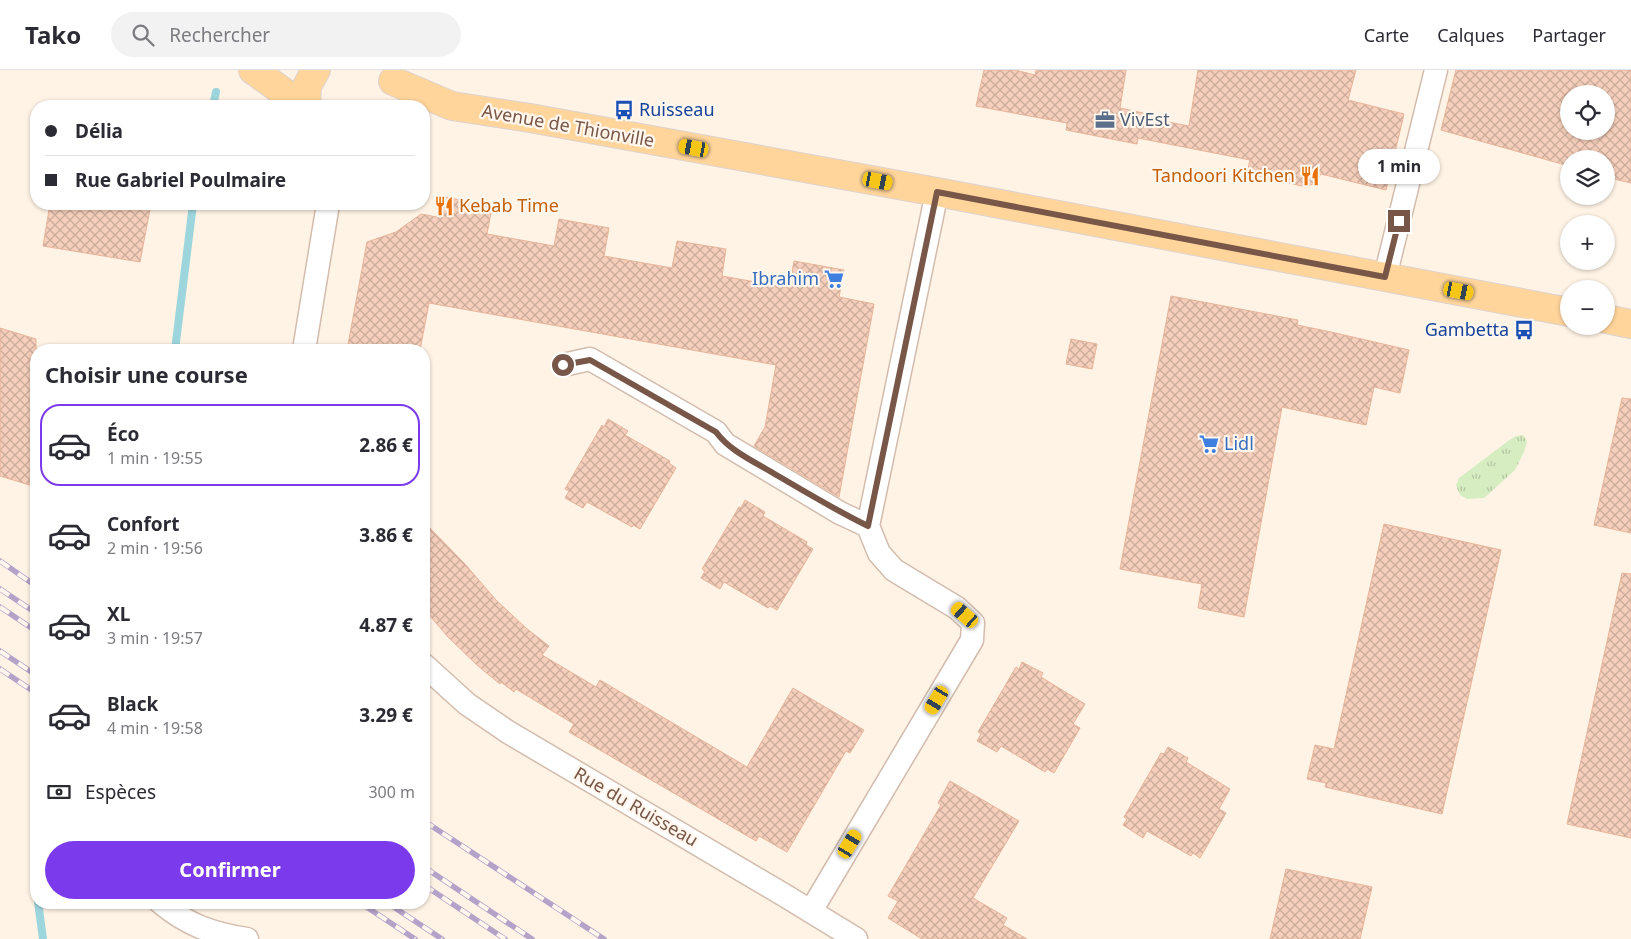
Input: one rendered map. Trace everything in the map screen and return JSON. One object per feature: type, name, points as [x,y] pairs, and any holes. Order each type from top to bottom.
[{"type":"main road","points":[[253,70],[260,70]]},
{"type":"main road","points":[[253,70],[296,100]]},
{"type":"main road","points":[[306,100],[307,86],[316,70]]},
{"type":"main road","name":"Avenue de Thionville","points":[[391,86],[452,106],[538,119],[937,192],[1560,310]]},
{"type":"main road","name":"Avenue de Thionville","points":[[430,112],[452,106]]},
{"type":"main road","points":[[1615,321],[1631,324]]},
{"type":"street","points":[[1385,277],[1436,70]]},
{"type":"street","points":[[811,911],[972,640],[973,623],[956,608],[894,570],[879,553],[868,526],[937,192]]},
{"type":"street","points":[[305,344],[327,210]]},
{"type":"street","points":[[563,365],[590,360],[716,432],[724,444],[840,513],[868,526]]},
{"type":"street","name":"Rue du Ruisseau","points":[[430,671],[466,704],[508,732],[856,939]]},
{"type":"street","points":[[168,909],[176,916],[218,934],[247,939]]},
{"type":"green space","points":[[1523,435],[1527,441],[1515,470],[1484,498],[1467,499],[1460,495],[1456,485],[1459,478],[1508,441],[1516,436]]},
{"type":"building","points":[[984,70],[1015,70],[1035,75],[1036,70],[1126,70],[1120,108],[1143,113],[1142,117],[1189,126],[1198,70],[1356,70],[1348,100],[1404,114],[1386,190],[1321,174],[1315,183],[1306,187],[1247,173],[1250,160],[1138,138],[1137,144],[1066,130],[1067,123],[976,106]]},
{"type":"building","points":[[1456,70],[1631,70],[1631,183],[1615,179],[1615,150],[1560,150],[1560,163],[1441,130]]},
{"type":"building","points":[[441,196],[492,207],[487,234],[554,246],[559,219],[609,228],[604,256],[672,268],[677,241],[726,249],[722,276],[789,288],[794,261],[844,270],[839,297],[874,304],[839,497],[754,446],[765,427],[776,365],[429,303],[421,344],[348,344],[367,242],[396,232],[421,214],[437,217]]},
{"type":"building","points":[[49,210],[150,210],[140,262],[43,246]]},
{"type":"building","name":"Lidl","points":[[1171,296],[1298,320],[1297,325],[1409,350],[1400,393],[1374,387],[1366,425],[1282,407],[1244,617],[1198,608],[1202,584],[1120,569]]},
{"type":"building","points":[[0,328],[36,339],[36,344],[30,344],[30,485],[0,476]]},
{"type":"building","points":[[1071,339],[1097,344],[1092,369],[1066,364]]},
{"type":"building","points":[[1622,398],[1631,399],[1631,533],[1594,525]]},
{"type":"building","points":[[608,419],[628,431],[625,435],[670,461],[669,463],[676,468],[640,529],[633,525],[632,527],[587,502],[583,508],[565,498],[569,491],[565,489],[602,425],[604,427]]},
{"type":"building","points":[[745,500],[765,512],[763,516],[807,542],[806,545],[813,549],[777,610],[770,606],[768,608],[724,582],[720,589],[701,578],[705,571],[702,569]]},
{"type":"building","points":[[1384,524],[1501,550],[1442,814],[1325,787],[1326,783],[1307,779],[1315,745],[1334,749]]},
{"type":"building","points":[[430,528],[465,564],[496,600],[549,646],[542,655],[596,687],[600,680],[747,767],[793,688],[864,730],[850,753],[846,751],[787,852],[759,836],[756,841],[569,732],[574,724],[516,689],[514,692],[501,682],[500,684],[448,637],[430,616]]},
{"type":"building","points":[[1622,573],[1631,574],[1631,838],[1567,824]]},
{"type":"building","points":[[1022,662],[1043,673],[1041,677],[1085,704],[1073,724],[1080,728],[1054,773],[1047,769],[1045,772],[1001,746],[997,752],[977,741],[981,734],[978,732],[1016,667],[1019,669]]},
{"type":"building","points":[[1168,747],[1188,758],[1186,762],[1230,789],[1219,809],[1226,813],[1200,858],[1193,853],[1191,856],[1147,831],[1143,838],[1123,825],[1127,819],[1124,817],[1161,753],[1164,754]]},
{"type":"building","points":[[950,781],[1019,821],[973,898],[1007,918],[1003,925],[1027,939],[922,939],[888,918],[898,901],[888,896],[941,805],[938,803]]},
{"type":"building","points":[[1286,869],[1372,887],[1360,939],[1270,939]]},
{"type":"waterway","points":[[214,100],[216,92]]},
{"type":"waterway","points":[[176,344],[192,210]]},
{"type":"waterway","points":[[39,909],[43,939]]},
{"type":"railway","points":[[0,561],[30,582]]},
{"type":"railway","points":[[0,589],[30,609]]},
{"type":"railway","points":[[0,607],[30,627]]},
{"type":"railway","points":[[0,651],[30,671]]},
{"type":"railway","points":[[0,669],[30,689]]},
{"type":"railway","points":[[430,825],[604,939]]},
{"type":"railway","points":[[430,871],[532,939]]},
{"type":"railway","points":[[430,889],[505,939]]},
{"type":"railway","points":[[370,909],[415,939]]},
{"type":"railway","points":[[397,909],[442,939]]},
{"type":"place","name":"Ruisseau","points":[[624,110]]},
{"type":"place","name":"VivEst","points":[[1105,120]]},
{"type":"place","name":"Tandoori Kitchen","points":[[1310,176]]},
{"type":"place","name":"Kebab Time","points":[[444,206]]},
{"type":"place","name":"Ibrahim","points":[[834,279]]},
{"type":"place","name":"Gambetta","points":[[1524,330]]},
{"type":"place","name":"Lidl","points":[[1209,444]]},
{"type":"route","points":[[563,365],[590,360],[716,432],[724,444],[840,513],[868,526],[937,192],[1385,277],[1399,221]]}]
